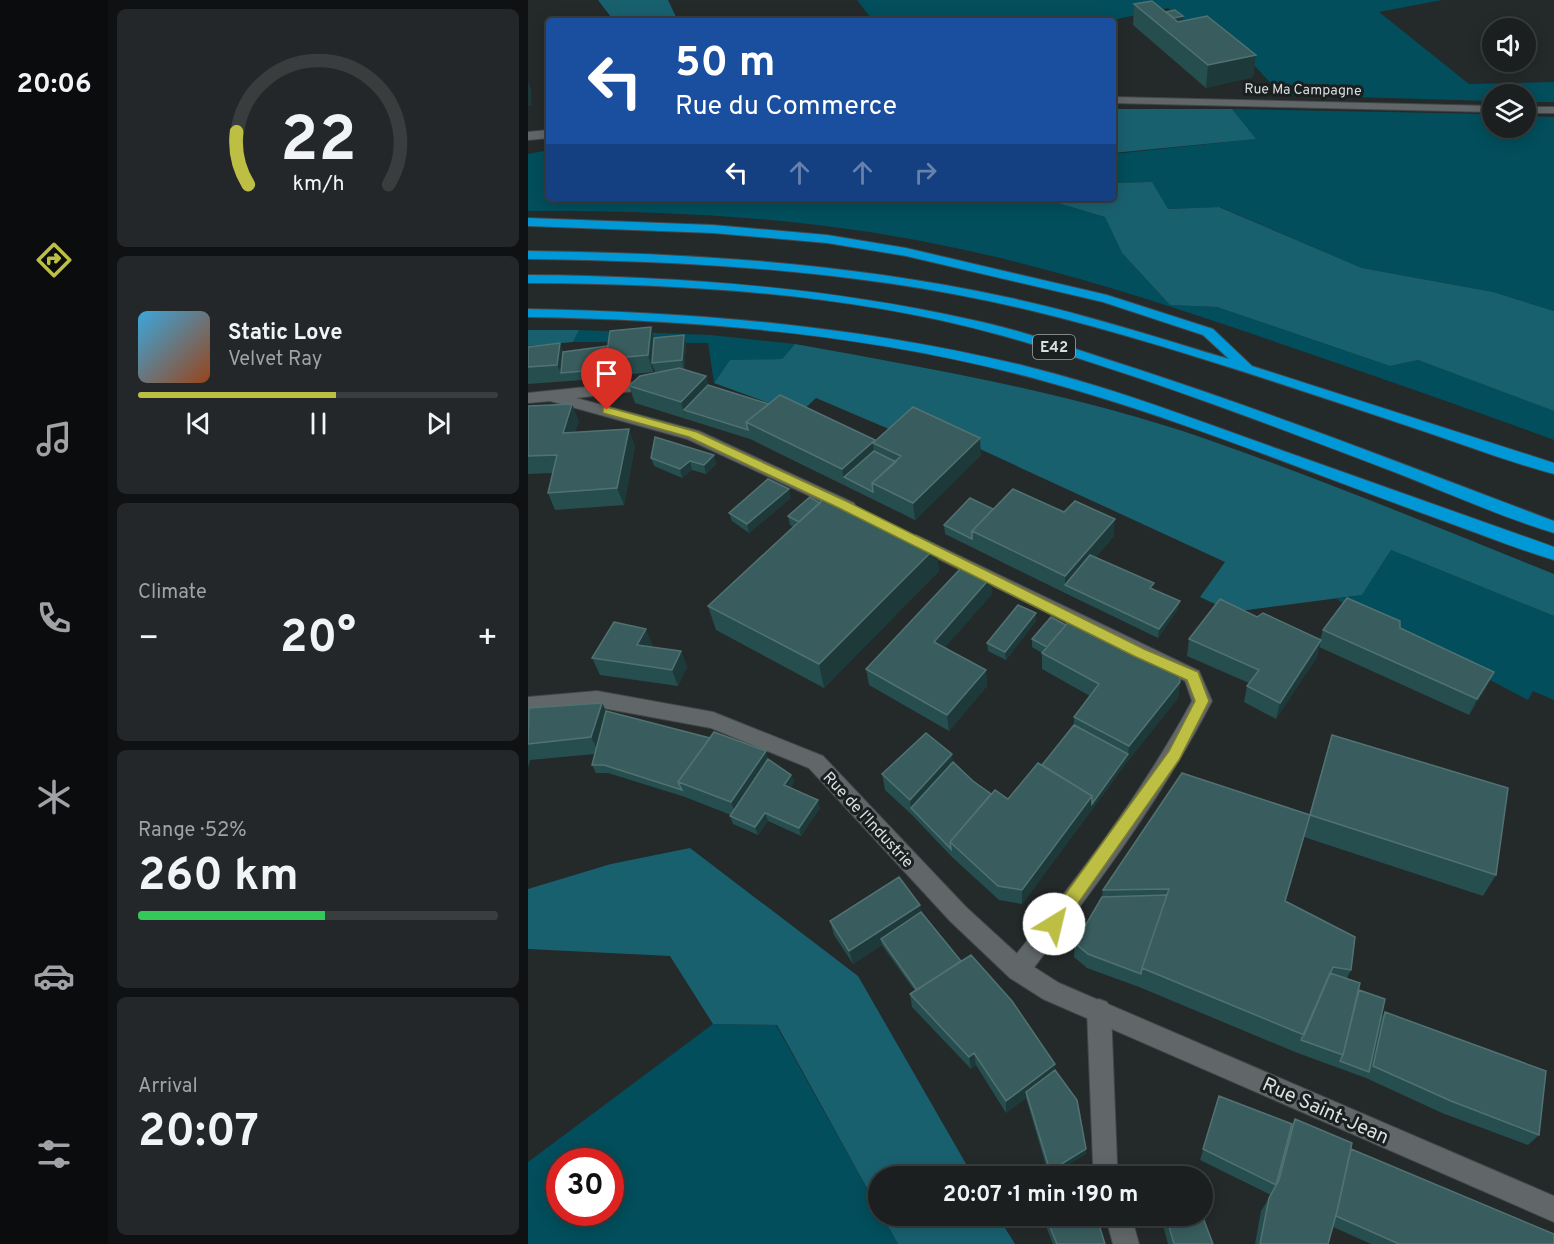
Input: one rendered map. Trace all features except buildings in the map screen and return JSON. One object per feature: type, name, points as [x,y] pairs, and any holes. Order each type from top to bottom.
[{"type":"highway","points":[[528,222],[713,229],[827,239],[906,252],[1107,299],[1208,332],[1251,370]]},
{"type":"highway","name":"E42","points":[[528,255],[688,258],[768,264],[882,278],[982,296],[1074,317],[1251,370],[1554,469]]},
{"type":"highway","name":"E42","points":[[528,279],[680,282],[763,289],[867,304],[971,324],[1207,396],[1554,527]]},
{"type":"highway","points":[[528,313],[677,317],[778,327],[921,348],[1026,371],[1174,416],[1554,554]]},
{"type":"street","name":"Rue Ma Campagne","points":[[1116,100],[1482,109]]},
{"type":"street","points":[[1536,110],[1554,110]]},
{"type":"street","points":[[528,136],[546,134]]},
{"type":"street","points":[[528,398],[673,382]]},
{"type":"street","points":[[550,396],[693,435],[863,515]]},
{"type":"street","points":[[895,531],[1192,676],[1202,701],[1174,756],[1054,924],[1018,970]]},
{"type":"street","name":"Rue de l'Industrie","points":[[528,705],[597,699],[713,720],[816,762],[958,914],[1018,970],[1051,991],[1099,1010]]},
{"type":"street","points":[[1099,1010],[1106,1166]]},
{"type":"street","name":"Rue Saint-Jean","points":[[1099,1010],[1554,1209]]},
{"type":"street","points":[[1121,1226],[1126,1244]]},
{"type":"shaded area","points":[[598,0],[668,0],[677,18],[612,18]]},
{"type":"shaded area","points":[[857,0],[1442,0],[1379,12],[1469,84],[1554,82],[1554,102],[1536,102],[1536,84],[1482,84],[1482,101],[1282,95],[1217,26],[1197,31],[1168,8],[1116,18],[871,18]]},
{"type":"shaded area","points":[[1116,109],[1232,109],[1256,139],[1116,153]]},
{"type":"shaded area","points":[[1232,109],[1482,114],[1482,138],[1536,138],[1536,116],[1554,117],[1554,311],[1493,292],[1362,268],[1220,207],[1167,209],[1151,182],[1116,183],[1116,154],[1255,139]]},
{"type":"shaded area","points":[[546,151],[546,201],[1051,201],[1105,217],[1122,253],[1170,305],[1217,307],[1390,366],[1418,360],[1554,411],[1554,440],[1161,303],[982,254],[886,235],[784,221],[682,214],[528,211],[528,154]]},
{"type":"shaded area","points":[[1152,182],[1168,209],[1219,207],[1362,268],[1493,292],[1554,311],[1554,411],[1418,360],[1390,366],[1217,307],[1170,305],[1122,253],[1105,217],[1051,201],[1116,201],[1116,183]]},
{"type":"shaded area","points":[[528,330],[579,330],[573,342],[528,346]]},
{"type":"shaded area","points":[[579,330],[711,335],[795,344],[782,359],[730,360],[714,383],[708,343],[573,342]]},
{"type":"shaded area","points":[[795,344],[1054,395],[1206,439],[1294,471],[1554,574],[1554,616],[1391,550],[1362,595],[1232,612],[1200,597],[1225,562],[919,421],[903,435],[816,398],[799,414],[714,383],[730,360],[782,359]]},
{"type":"shaded area","points":[[1391,550],[1554,616],[1554,700],[1533,691],[1528,700],[1336,599],[1362,595]]},
{"type":"shaded area","points":[[690,848],[858,976],[967,1166],[868,1166],[868,1190],[777,1025],[713,1024],[670,956],[528,949],[528,889],[611,864]]},
{"type":"shaded area","points":[[713,1024],[776,1025],[868,1190],[868,1226],[888,1226],[898,1244],[528,1244],[528,1162],[546,1149],[546,1226],[624,1226],[624,1148],[547,1148]]},
{"type":"shaded area","points":[[888,1226],[1004,1226],[1015,1244],[898,1244]]},
{"type":"route","points":[[607,410],[693,435],[842,504],[1139,652],[1192,676],[1202,701],[1174,756],[1054,924]]}]
